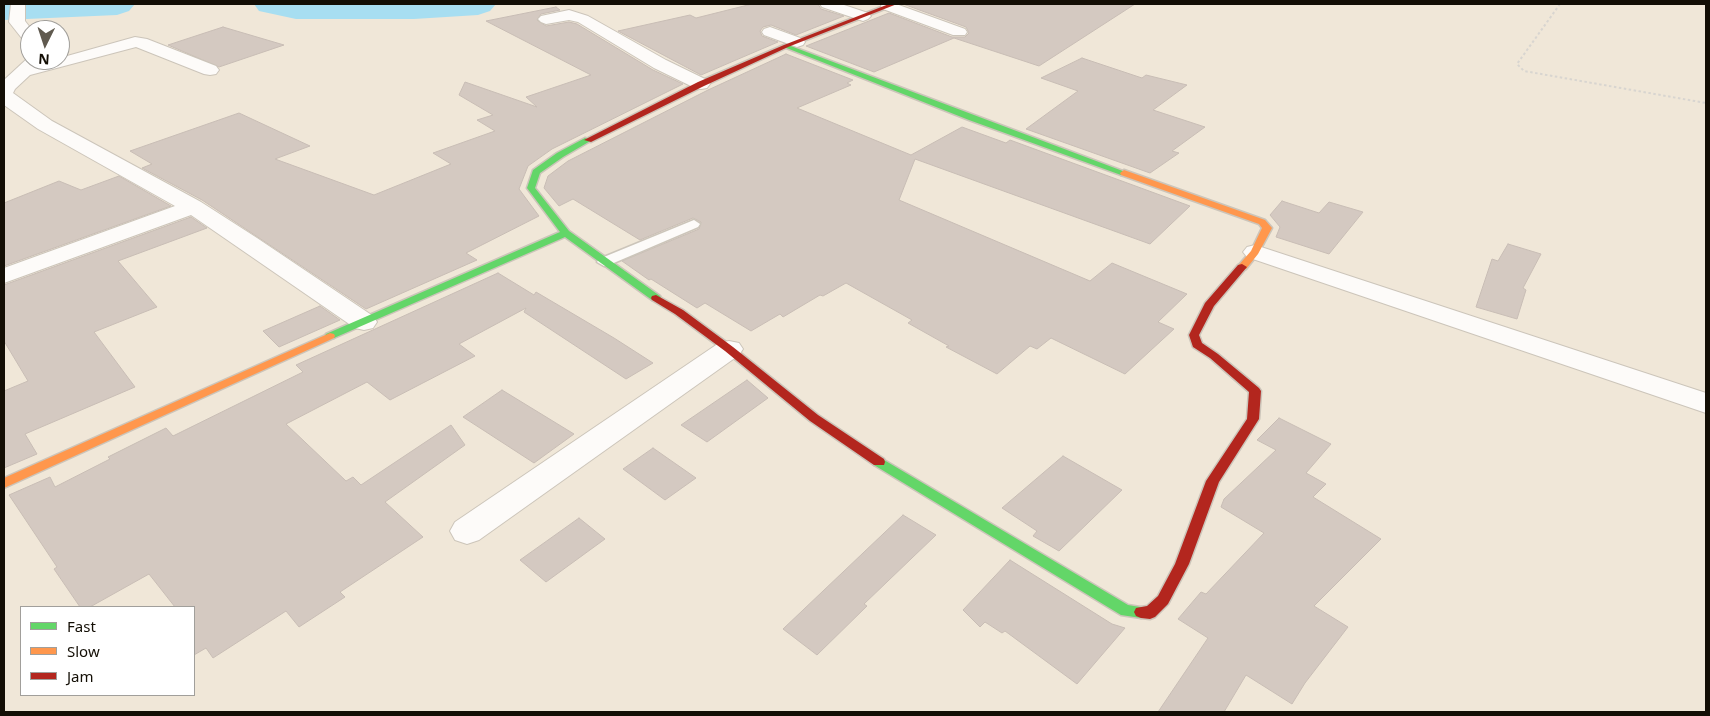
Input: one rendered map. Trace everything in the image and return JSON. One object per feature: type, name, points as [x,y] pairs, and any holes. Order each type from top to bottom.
[{"type":"street","points":[[827,4],[862,16]]},
{"type":"street","points":[[770,32],[792,44],[972,118],[1262,222],[1267,228],[1255,252],[1209,305],[1194,335],[1198,345],[1221,361],[1255,391],[1253,418],[1213,481],[1182,564],[1163,600],[1150,613],[1126,611],[888,468],[814,418],[679,312],[604,262],[566,233],[531,188],[536,172],[560,155],[701,84],[792,44],[891,5],[959,32]]},
{"type":"street","points":[[17,6],[17,22],[20,26]]},
{"type":"street","points":[[546,19],[569,16],[583,19],[660,64],[701,84]]},
{"type":"street","points":[[70,60],[135,42],[141,42],[210,70]]},
{"type":"street","points":[[26,70],[7,87],[4,94],[6,98],[45,125],[193,207],[248,242],[364,322]]},
{"type":"street","points":[[4,276],[193,207]]},
{"type":"street","points":[[4,483],[566,233]]},
{"type":"street","points":[[1255,252],[1706,403]]},
{"type":"street","points":[[467,531],[728,349]]},
{"type":"lane","points":[[604,262],[694,224]]},
{"type":"path","points":[[1560,4],[1517,64],[1524,71],[1706,104]]},
{"type":"building","points":[[752,4],[818,4],[821,9],[844,16],[796,35],[771,25],[763,27],[760,31],[762,36],[778,42],[701,75],[618,31],[690,15],[696,18]]},
{"type":"building","points":[[903,4],[1135,4],[1039,66],[954,38],[874,72],[806,46],[889,13],[952,37],[965,37],[969,33],[966,27]]},
{"type":"building","points":[[556,7],[560,10],[541,14],[537,20],[546,26],[569,22],[577,24],[653,70],[683,84],[552,149],[528,166],[519,189],[539,216],[466,253],[477,260],[366,309],[202,200],[142,168],[152,164],[130,151],[239,113],[310,146],[275,159],[374,195],[451,164],[433,153],[495,131],[477,120],[493,115],[459,95],[465,82],[537,107],[526,97],[591,75],[486,21]]},
{"type":"building","points":[[223,27],[284,45],[219,67],[168,45]]},
{"type":"building","points":[[786,54],[853,80],[847,83],[851,85],[797,108],[911,155],[962,127],[1006,143],[1010,140],[1190,206],[1150,244],[915,159],[899,200],[1090,281],[1112,263],[1187,294],[1158,322],[1174,329],[1125,374],[1051,338],[1037,349],[1030,346],[997,374],[946,347],[949,346],[908,323],[912,320],[846,283],[823,296],[820,295],[783,317],[780,314],[751,331],[705,303],[697,308],[651,279],[649,280],[622,261],[699,229],[701,222],[693,218],[640,240],[573,199],[559,206],[544,188],[548,176],[568,161],[708,90]]},
{"type":"building","points":[[1082,58],[1142,78],[1146,75],[1187,85],[1153,110],[1205,127],[1172,151],[1179,153],[1150,173],[1026,129],[1078,91],[1041,78]]},
{"type":"building","points":[[119,176],[171,206],[4,266],[4,203],[59,181],[81,190]]},
{"type":"building","points":[[1282,201],[1319,213],[1329,202],[1363,212],[1329,254],[1276,237],[1280,227],[1270,215]]},
{"type":"building","points":[[191,217],[207,228],[118,261],[157,307],[94,332],[135,387],[25,434],[37,454],[4,468],[4,391],[28,381],[4,341],[4,285]]},
{"type":"building","points":[[1508,244],[1541,254],[1523,288],[1526,290],[1517,319],[1476,307],[1492,259],[1498,261]]},
{"type":"building","points":[[498,273],[534,295],[536,292],[653,363],[626,379],[524,312],[526,308],[459,344],[475,356],[390,400],[367,382],[286,424],[346,481],[353,477],[361,485],[451,425],[465,445],[385,502],[423,537],[340,592],[345,597],[299,627],[286,611],[213,658],[206,648],[195,654],[195,606],[174,606],[149,574],[92,606],[79,606],[54,569],[57,567],[9,495],[50,477],[55,487],[110,459],[108,457],[166,428],[173,436],[303,372],[296,365]]},
{"type":"building","points":[[320,306],[340,320],[279,347],[263,331]]},
{"type":"building","points":[[747,380],[768,398],[707,442],[681,425]]},
{"type":"building","points":[[502,390],[574,434],[534,463],[463,417]]},
{"type":"building","points":[[1279,418],[1331,444],[1306,473],[1326,484],[1313,497],[1381,539],[1314,606],[1348,627],[1305,683],[1292,704],[1246,675],[1224,712],[1158,712],[1208,638],[1178,619],[1201,592],[1206,594],[1264,533],[1221,507],[1224,499],[1276,450],[1257,440]]},
{"type":"building","points":[[653,448],[696,478],[665,500],[623,469]]},
{"type":"building","points":[[1063,456],[1122,490],[1059,551],[1033,536],[1037,531],[1002,508]]},
{"type":"building","points":[[903,515],[936,535],[864,604],[867,606],[817,655],[783,629]]},
{"type":"building","points":[[579,518],[605,539],[546,582],[520,560]]},
{"type":"building","points":[[1010,560],[1112,624],[1125,628],[1077,684],[1005,631],[1002,633],[985,622],[980,627],[963,610]]},
{"type":"waterway","points":[[4,9],[117,4]]},
{"type":"waterway","points":[[271,4],[296,8],[414,8],[478,4]]},
{"type":"traffic: fast","points":[[786,46],[972,118],[1124,173]]},
{"type":"traffic: fast","points":[[588,140],[560,155],[536,172],[531,188],[566,233],[656,298]]},
{"type":"traffic: fast","points":[[330,336],[566,233]]},
{"type":"traffic: fast","points":[[879,462],[1126,611],[1141,612]]},
{"type":"traffic: slow","points":[[1124,173],[1262,222],[1267,228],[1255,252],[1242,267]]},
{"type":"traffic: slow","points":[[4,483],[330,336]]},
{"type":"traffic: jam","points":[[588,140],[701,84],[786,46],[894,4]]},
{"type":"traffic: jam","points":[[1141,612],[1150,613],[1163,600],[1182,564],[1213,481],[1253,419],[1255,391],[1214,356],[1197,345],[1194,335],[1209,305],[1242,267]]},
{"type":"traffic: jam","points":[[656,298],[679,312],[729,349],[814,418],[879,462]]}]
